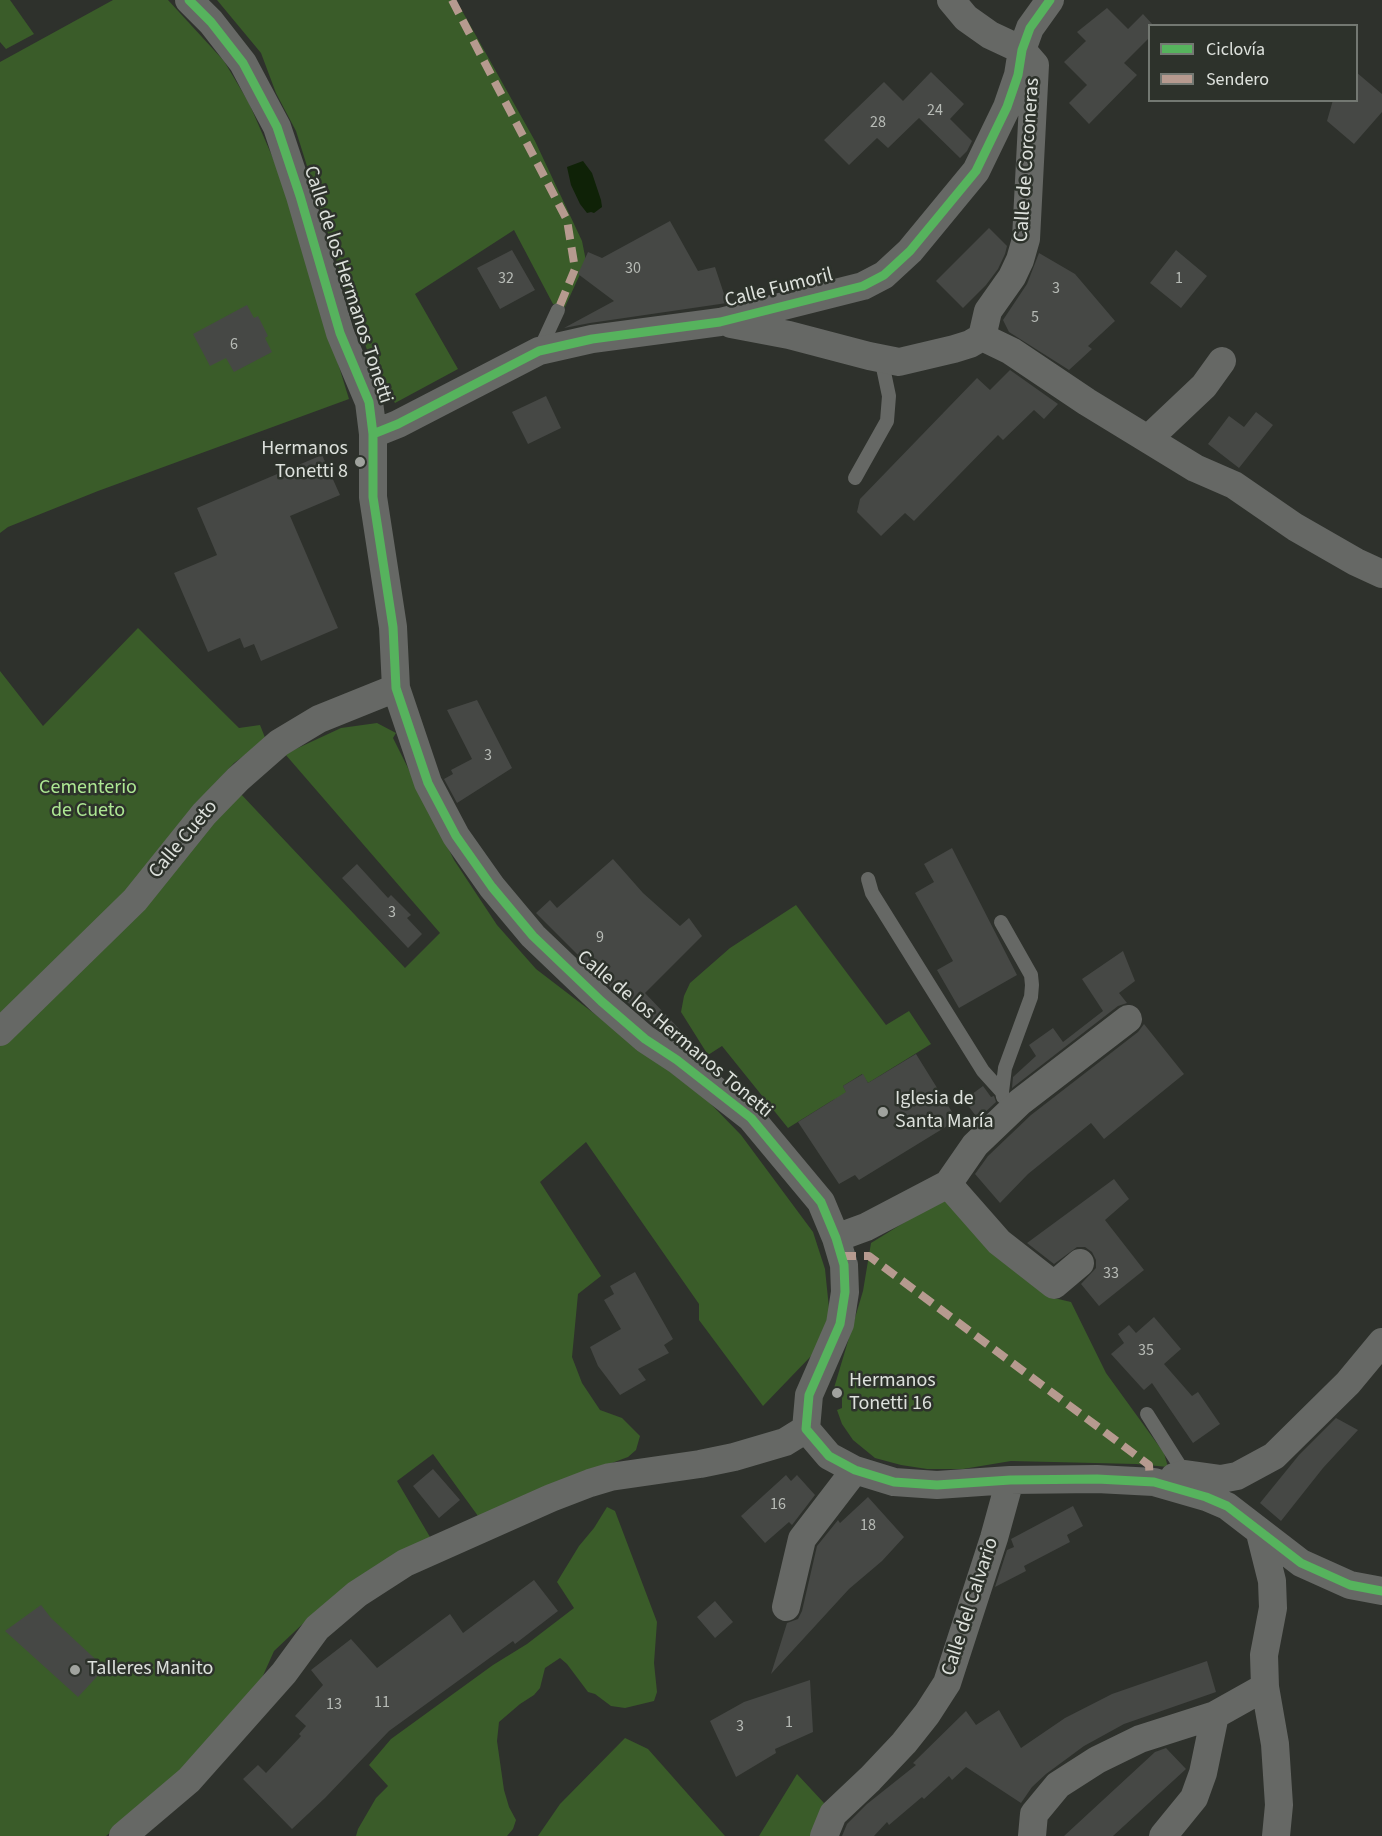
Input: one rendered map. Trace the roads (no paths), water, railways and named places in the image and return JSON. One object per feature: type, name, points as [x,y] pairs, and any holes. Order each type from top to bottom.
[{"type":"street","name":"Calle de los Hermanos Tonetti","points":[[189,0],[211,22],[243,63],[277,127],[300,196],[340,333],[369,402],[373,434],[373,497],[393,627],[396,688],[428,783],[456,836],[492,887],[533,936],[601,1001],[645,1039],[677,1060],[751,1118],[821,1202],[844,1265],[844,1292],[840,1324],[809,1395],[806,1429]]},
{"type":"street","points":[[951,0],[966,18],[990,35],[1022,50]]},
{"type":"street","name":"Calle Fumoril","points":[[373,434],[398,424],[539,351],[592,339],[720,322],[863,286],[884,275],[910,251],[976,171],[1007,107],[1018,75],[1022,50],[1029,28],[1050,0]]},
{"type":"street","name":"Calle de Corconeras","points":[[982,337],[988,311],[1012,277],[1026,239],[1035,65],[1022,50]]},
{"type":"street","points":[[720,322],[789,335],[899,362],[954,349],[982,337],[1011,351],[1087,402],[1195,468],[1234,486],[1295,527],[1356,562],[1382,574]]},
{"type":"street","points":[[1148,439],[1204,386],[1222,361]]},
{"type":"street","name":"Calle Cueto","points":[[0,1032],[135,900],[204,814],[238,779],[279,743],[319,719],[396,688]]},
{"type":"street","points":[[836,1238],[867,1227],[948,1184],[1005,1103],[1128,1019]]},
{"type":"street","points":[[948,1184],[999,1242],[1054,1285],[1080,1263]]},
{"type":"street","points":[[1154,1482],[1185,1474],[1221,1479],[1237,1476],[1274,1456],[1348,1383],[1382,1342]]},
{"type":"street","points":[[123,1836],[189,1780],[284,1673],[317,1628],[357,1594],[405,1563],[590,1483],[734,1457],[785,1442],[806,1429],[829,1456],[855,1470],[894,1482],[937,1485],[1010,1480],[1097,1479],[1154,1482],[1206,1497],[1227,1506],[1301,1563],[1350,1586],[1382,1591]]},
{"type":"street","points":[[786,1606],[802,1539],[855,1470]]},
{"type":"street","name":"Calle del Calvario","points":[[824,1836],[833,1814],[904,1743],[927,1714],[947,1683],[994,1538],[1010,1480]]},
{"type":"street","points":[[1260,1533],[1272,1581],[1273,1608],[1264,1655],[1265,1687],[1275,1744],[1279,1805],[1276,1836]]},
{"type":"street","points":[[1032,1836],[1034,1814],[1058,1785],[1097,1760],[1140,1739],[1215,1715],[1265,1687]]},
{"type":"street","points":[[1162,1836],[1194,1798],[1203,1773],[1215,1715]]},
{"type":"lane","points":[[539,351],[558,310]]},
{"type":"lane","points":[[855,478],[887,421],[889,396],[881,358]]},
{"type":"lane","points":[[868,879],[872,893],[1005,1103]]},
{"type":"lane","points":[[1001,922],[1031,975],[1032,985],[1031,997],[1005,1068],[1005,1103]]},
{"type":"lane","points":[[1147,1414],[1185,1474]]},
{"type":"place","name":"Hermanos Tonetti 8","points":[[360,462]]},
{"type":"place","name":"Iglesia de Santa María","points":[[883,1112]]},
{"type":"place","name":"Hermanos Tonetti 16","points":[[837,1393]]},
{"type":"place","name":"Talleres Manito","points":[[75,1670]]},
{"type":"park label","name":"Cementerio de Cueto","points":[[88,800]]}]
